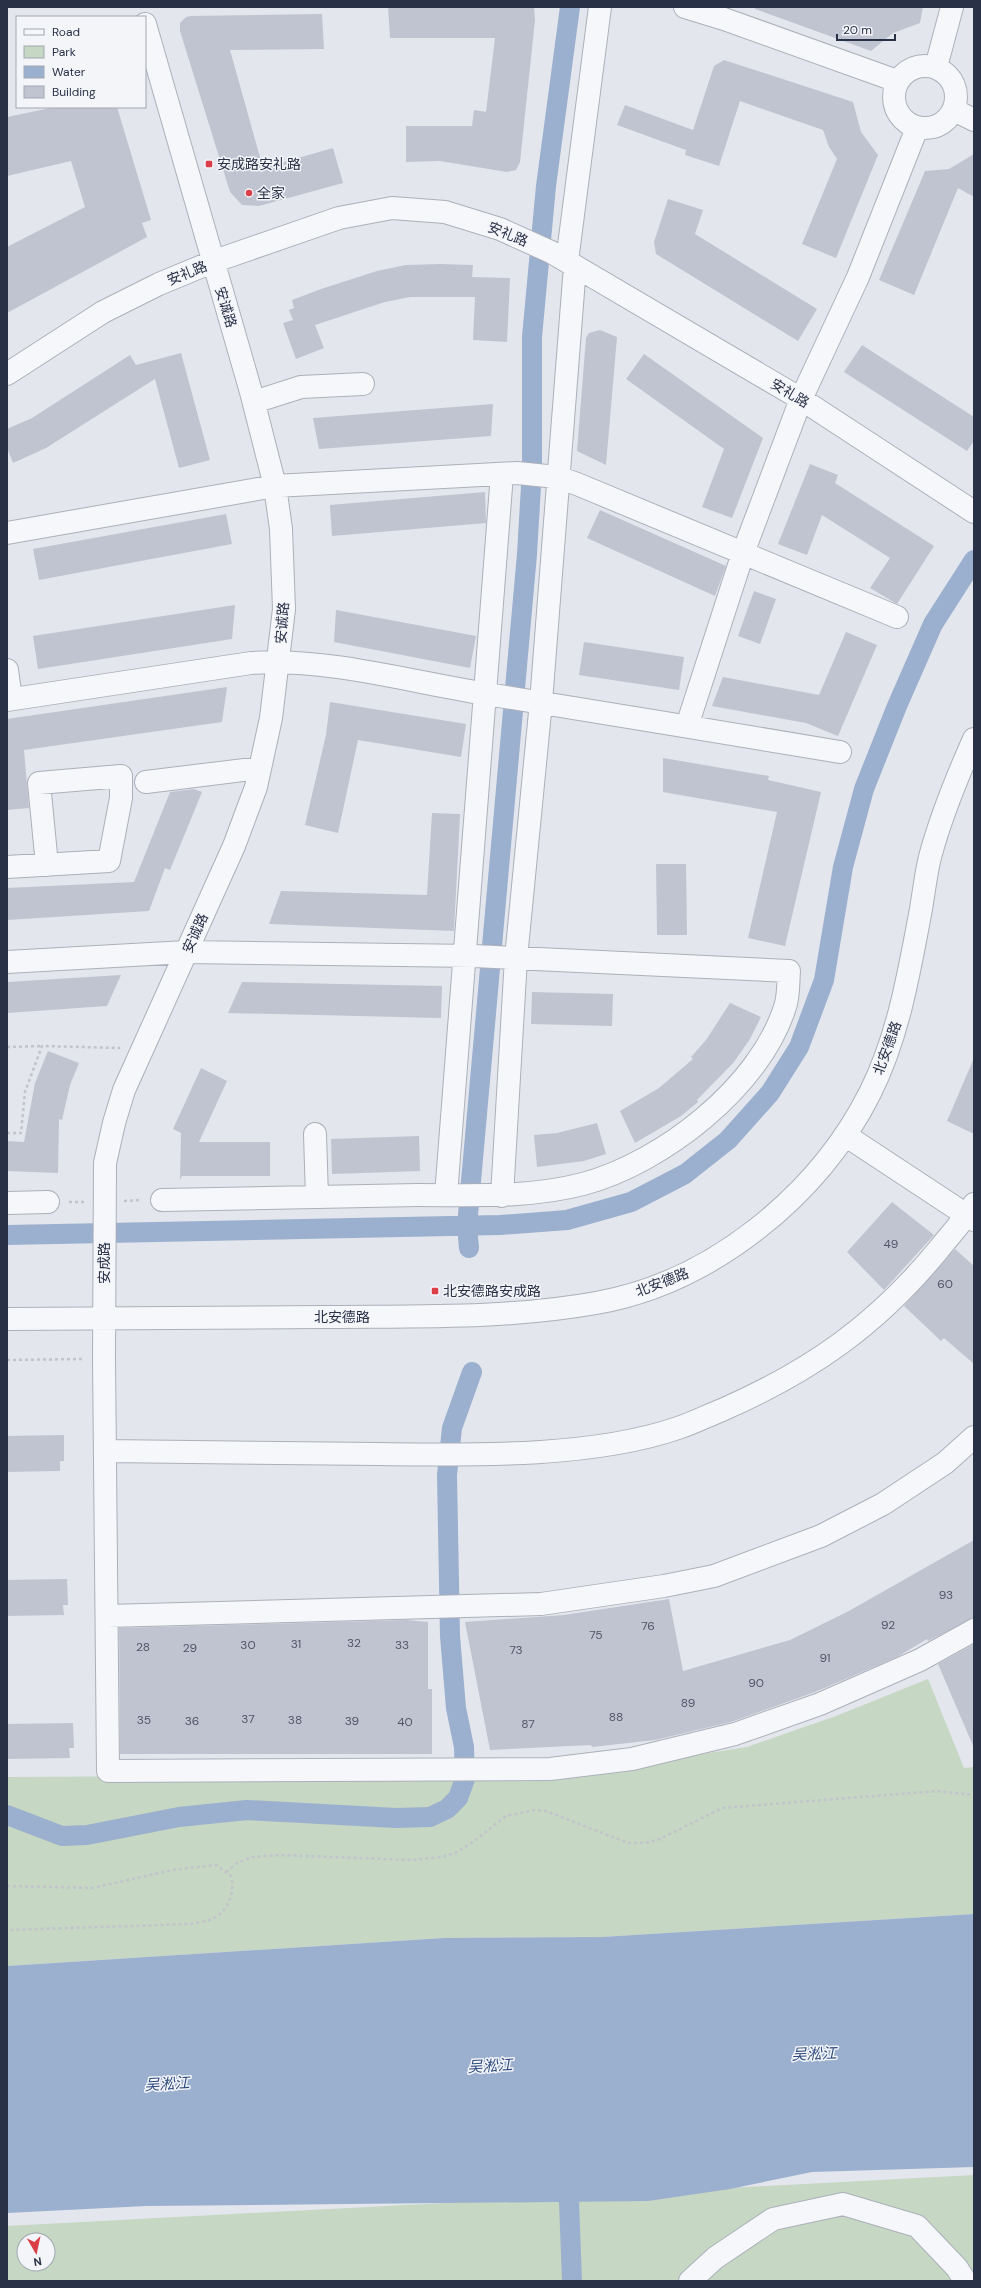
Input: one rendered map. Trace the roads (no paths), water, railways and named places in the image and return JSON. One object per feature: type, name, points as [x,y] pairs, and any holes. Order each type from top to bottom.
[{"type":"street","points":[[494,1196],[512,957],[536,701],[552,476],[564,260],[600,7]]},
{"type":"street","points":[[685,7],[724,19],[897,81]]},
{"type":"street","points":[[936,67],[952,7]]},
{"type":"street","name":"安诚路","points":[[105,1208],[105,1162],[114,1123],[124,1090],[234,846],[256,787],[271,718],[284,609],[280,529],[275,486],[254,402],[212,262],[146,28]]},
{"type":"street","points":[[922,65],[936,67],[952,78],[958,97],[954,110],[952,115],[937,127],[917,128],[904,122],[896,110],[893,95],[897,81],[908,70],[922,65]]},
{"type":"street","points":[[954,110],[974,120]]},
{"type":"street","points":[[687,726],[742,553],[801,399],[858,277],[917,128]]},
{"type":"street","name":"安礼路","points":[[7,374],[104,312],[159,284],[212,262],[339,218],[392,208],[445,212],[500,229],[524,239],[564,260],[801,399],[974,512]]},
{"type":"street","points":[[254,402],[300,387],[363,384]]},
{"type":"street","points":[[452,1195],[488,694],[509,474]]},
{"type":"street","points":[[7,533],[275,486],[509,474],[552,476],[897,617]]},
{"type":"street","points":[[7,670],[9,699],[251,663],[279,661],[330,666],[488,694],[840,752]]},
{"type":"street","name":"北安德路","points":[[7,1319],[438,1316],[543,1310],[598,1303],[646,1289],[694,1269],[736,1245],[790,1202],[819,1171],[845,1135],[870,1094],[889,1050],[902,1005],[930,857],[954,786],[974,739]]},
{"type":"street","points":[[146,782],[260,768]]},
{"type":"street","points":[[7,867],[47,865],[109,861],[121,798],[121,776],[39,783],[47,865]]},
{"type":"street","points":[[7,962],[186,952],[512,957],[789,970],[786,1006],[772,1038],[748,1072],[720,1104],[696,1125],[664,1148],[630,1165],[584,1184],[494,1196],[452,1195],[162,1200]]},
{"type":"street","points":[[315,1134],[317,1197]]},
{"type":"street","points":[[105,1451],[470,1454],[554,1450],[620,1443],[678,1428],[739,1402],[805,1369],[853,1336],[889,1305],[972,1213],[845,1135]]},
{"type":"street","points":[[7,1203],[48,1202]]},
{"type":"street","name":"安成路","points":[[105,1208],[104,1358],[108,1771],[433,1768],[550,1769],[632,1760],[735,1734],[820,1704],[920,1660],[974,1630]]},
{"type":"street","points":[[107,1616],[541,1604],[664,1586],[721,1573],[822,1536],[883,1504],[944,1463],[974,1437]]},
{"type":"street","points":[[690,2281],[715,2258],[773,2219],[844,2204],[917,2226],[957,2268],[965,2281]]},
{"type":"water","name":"吴淞江","points":[[974,1914],[974,2167],[812,2172],[730,2189],[648,2201],[146,2206],[7,2213],[7,1966],[444,1938],[602,1937]]},
{"type":"waterway","points":[[469,1248],[467,1226],[527,554],[532,469],[532,337],[546,186],[570,7]]},
{"type":"waterway","points":[[7,1235],[500,1225],[567,1220],[631,1202],[685,1174],[728,1140],[770,1093],[799,1047],[824,980],[843,867],[864,789],[897,706],[933,624],[974,560]]},
{"type":"waterway","points":[[7,1815],[62,1836],[87,1835],[179,1817],[247,1810],[396,1818],[430,1817],[447,1809],[458,1798],[465,1779],[464,1747],[456,1708],[450,1636],[447,1475],[452,1428],[472,1372]]},
{"type":"waterway","points":[[568,2175],[572,2281]]},
{"type":"place","name":"安成路安礼路","points":[[209,164]]},
{"type":"place","name":"全家","points":[[249,193]]},
{"type":"place","name":"北安德路安成路","points":[[435,1291]]}]
